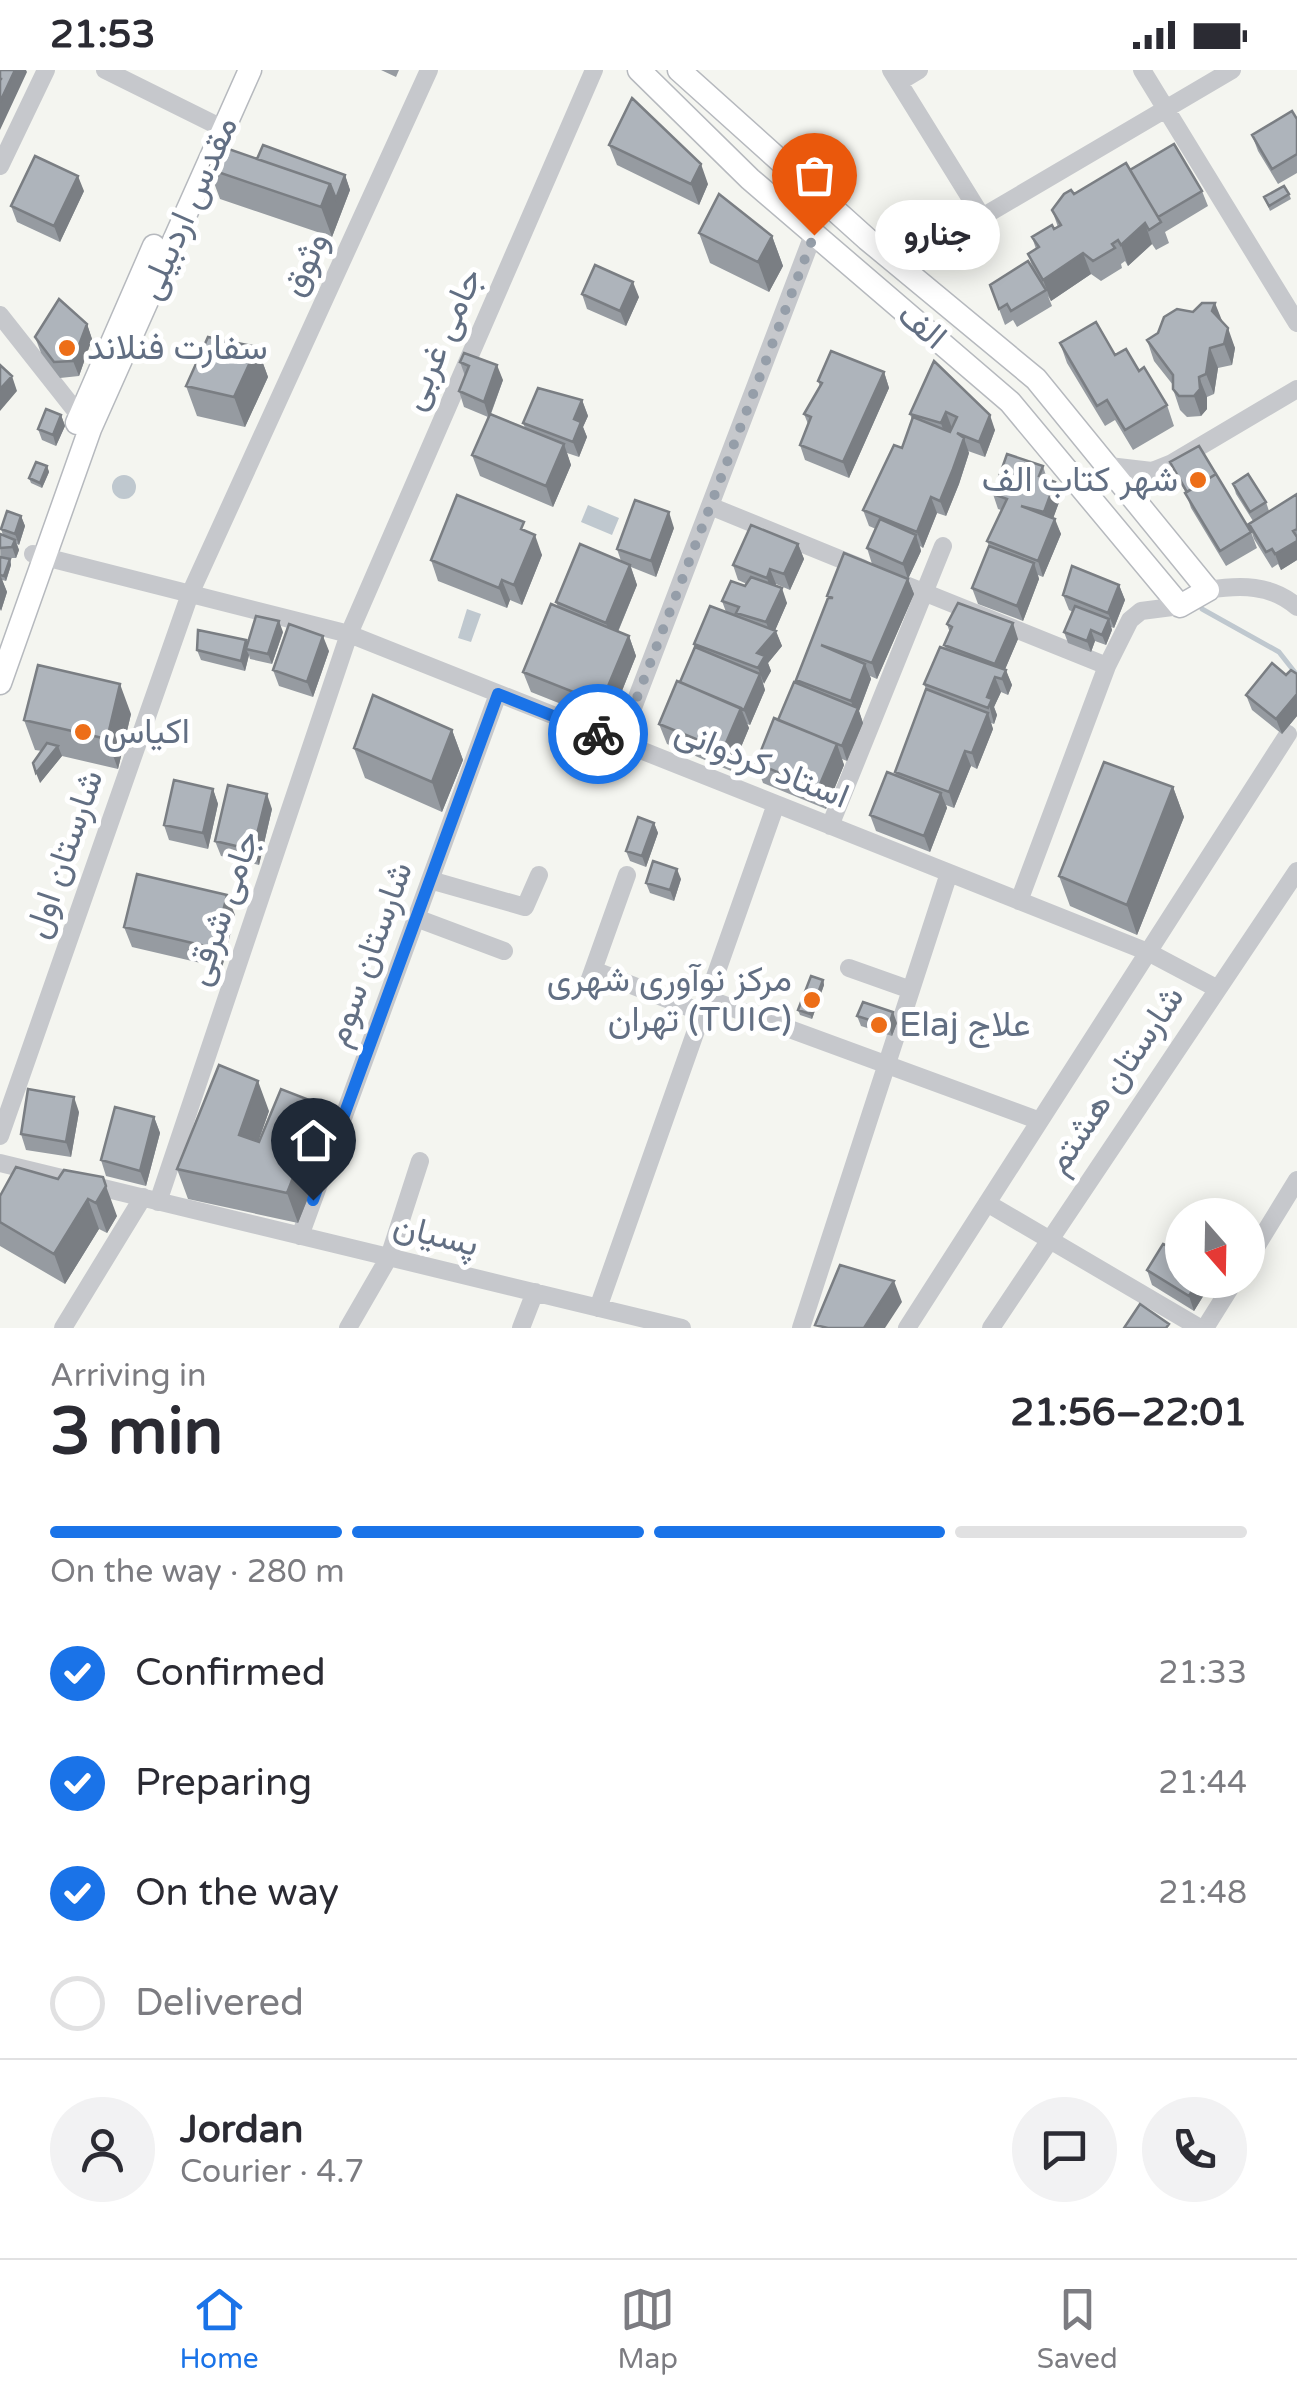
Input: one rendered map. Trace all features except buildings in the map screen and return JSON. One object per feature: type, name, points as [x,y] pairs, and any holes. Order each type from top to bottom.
[{"type":"main road","name":"مقدس اردبیلی","points":[[2,661],[85,422],[216,125],[234,70]]},
{"type":"main road","name":"مقدس اردبیلی","points":[[216,125],[250,70]]},
{"type":"main road","name":"الف","points":[[639,70],[750,180],[1010,402],[1180,606]]},
{"type":"main road","name":"الف","points":[[679,70],[866,239],[1036,378],[1208,590]]},
{"type":"main road","points":[[1180,606],[1208,590]]},
{"type":"street","points":[[0,166],[46,70]]},
{"type":"street","points":[[105,70],[216,125]]},
{"type":"street","name":"وثوق","points":[[190,594],[429,70]]},
{"type":"street","name":"جامی غربی","points":[[349,634],[594,70]]},
{"type":"street","points":[[919,70],[895,76],[982,218],[1232,70]]},
{"type":"street","points":[[1142,70],[1297,323]]},
{"type":"street","points":[[909,241],[972,203]]},
{"type":"street","points":[[620,742],[814,235]]},
{"type":"street","points":[[0,315],[85,422]]},
{"type":"street","points":[[1108,466],[1152,471],[1172,463],[1297,388]]},
{"type":"street","points":[[710,506],[1107,666]]},
{"type":"street","points":[[830,826],[943,546]]},
{"type":"street","name":"استاد کردوانی","points":[[39,556],[349,634],[1148,952],[1216,988]]},
{"type":"street","points":[[1208,590],[1239,585],[1266,590],[1297,607]]},
{"type":"street","name":"شارستان اول","points":[[0,1136],[190,594]]},
{"type":"street","points":[[1019,901],[1107,666],[1130,620],[1141,611],[1180,606]]},
{"type":"street","name":"جامی شرقی","points":[[63,1328],[151,1200],[349,634]]},
{"type":"street","name":"شارستان سوم","points":[[300,1236],[498,694]]},
{"type":"street","points":[[907,1328],[1288,734]]},
{"type":"street","points":[[598,1308],[776,804]]},
{"type":"street","name":"شارستان هشتم","points":[[991,1328],[1046,1240],[1297,870]]},
{"type":"street","points":[[801,1328],[949,873]]},
{"type":"street","points":[[627,875],[590,979],[705,1006],[886,1064],[1040,1121]]},
{"type":"street","points":[[430,880],[524,907],[539,876]]},
{"type":"street","points":[[416,918],[504,951]]},
{"type":"street","points":[[850,968],[911,990]]},
{"type":"street","points":[[348,1328],[389,1257],[420,1162]]},
{"type":"street","name":"پسیان","points":[[0,1164],[676,1327]]},
{"type":"street","points":[[1265,1232],[1297,1180]]},
{"type":"street","points":[[988,1203],[1202,1328],[1223,1298]]},
{"type":"street","points":[[521,1328],[535,1292]]},
{"type":"shaded area","points":[[124,475],[133,478],[133,496],[124,499],[115,496],[112,487],[115,478]]},
{"type":"shaded area","points":[[588,505],[619,518],[612,535],[581,522]]},
{"type":"shaded area","points":[[467,609],[481,614],[471,642],[458,638]]},
{"type":"waterway","points":[[1202,609],[1279,652],[1297,675]]},
{"type":"way so far","points":[[598,734],[620,742],[814,235]]},
{"type":"place","name":"جنارو","points":[[814,235]]},
{"type":"place","name":"سفارت فنلاند","points":[[67,348]]},
{"type":"place","name":"شهر کتاب الف","points":[[1198,480]]},
{"type":"place","name":"اکیاس","points":[[83,732]]},
{"type":"place","name":"مرکز نوآوری شهری تهران (TUIC)","points":[[812,1000]]},
{"type":"place","name":"Elaj علاج","points":[[879,1025]]},
{"type":"route","points":[[313,1200],[498,694],[598,734]]}]
